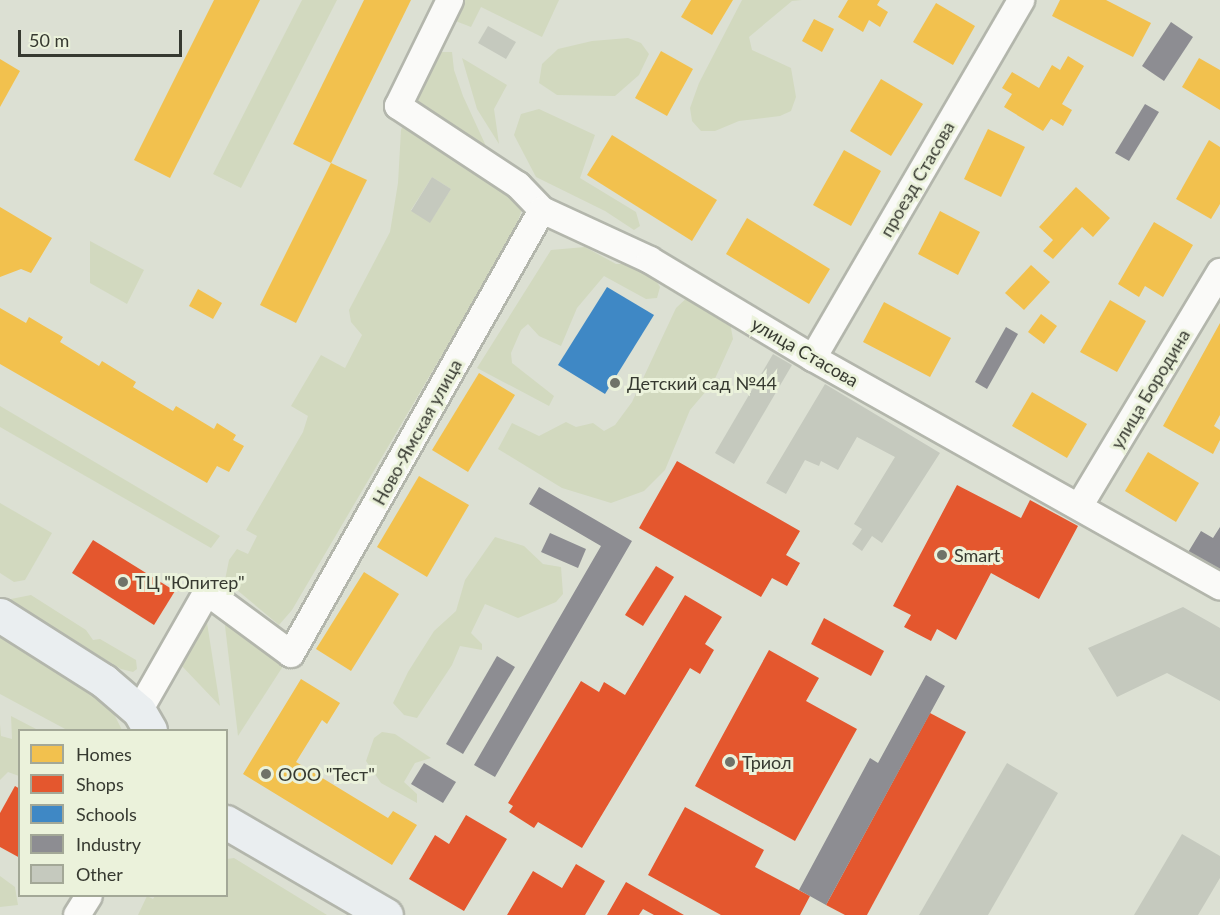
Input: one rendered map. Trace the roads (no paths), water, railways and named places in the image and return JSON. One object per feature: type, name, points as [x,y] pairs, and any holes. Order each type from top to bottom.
[{"type":"main road","points":[[0,615],[104,681],[145,721]]},
{"type":"main road","points":[[228,823],[386,915]]},
{"type":"street","name":"улица Стасова","points":[[450,0],[398,106],[518,185],[542,210],[650,260],[813,358],[1080,505],[1220,586]]},
{"type":"street","name":"проезд Стасова","points":[[813,358],[1021,0]]},
{"type":"street","name":"Ново-Ямская улица","points":[[145,721],[207,592],[291,654],[542,210]]},
{"type":"street","name":"улица Бородина","points":[[1080,505],[1220,272]]},
{"type":"street","points":[[76,915],[88,897]]},
{"type":"place","name":"Детский сад №44","points":[[615,383]]},
{"type":"place","name":"Smart","points":[[942,555]]},
{"type":"place","name":"ТЦ \"Юпитер\"","points":[[123,582]]},
{"type":"place","name":"Триол","points":[[730,762]]},
{"type":"place","name":"ООО \"Тест\"","points":[[266,774]]}]
